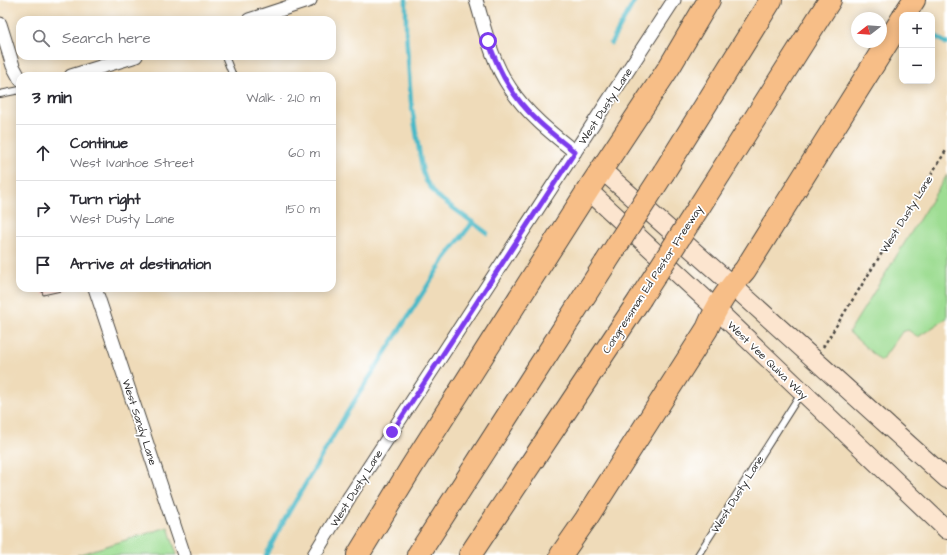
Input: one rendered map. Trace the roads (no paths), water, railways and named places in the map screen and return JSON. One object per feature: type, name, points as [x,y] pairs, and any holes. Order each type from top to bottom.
[{"type":"highway","points":[[358,555],[411,468],[588,190],[670,66],[709,0]]},
{"type":"highway","points":[[418,555],[664,172],[771,0]]},
{"type":"highway","name":"Congressman Ed Pastor Freeway","points":[[470,555],[640,299],[830,0]]},
{"type":"highway","points":[[906,12],[914,0]]},
{"type":"highway","points":[[561,555],[707,329],[716,309],[749,263],[899,24]]},
{"type":"street","points":[[261,16],[310,0]]},
{"type":"street","points":[[476,0],[494,57],[510,88],[520,102],[551,133],[575,152]]},
{"type":"street","name":"West Dusty Lane","points":[[314,555],[350,496],[674,0]]},
{"type":"street","points":[[0,24],[16,72]]},
{"type":"street","points":[[84,72],[123,60]]},
{"type":"street","points":[[602,170],[815,359],[947,479]]},
{"type":"street","name":"West Vee Quiva Way","points":[[588,190],[716,309],[947,530]]},
{"type":"street","name":"West Sandy Lane","points":[[96,292],[184,555]]},
{"type":"lane","points":[[227,60],[231,72]]},
{"type":"lane","points":[[0,94],[16,91]]},
{"type":"lane","name":"West Dusty Lane","points":[[698,555],[802,392]]},
{"type":"waterway","points":[[406,0],[406,32],[411,102],[422,168],[426,181],[437,196],[487,233]]},
{"type":"waterway","points":[[611,43],[635,0]]},
{"type":"waterway","points":[[935,35],[947,44]]},
{"type":"waterway","points":[[266,555],[282,524],[345,416],[445,258],[473,222]]}]
